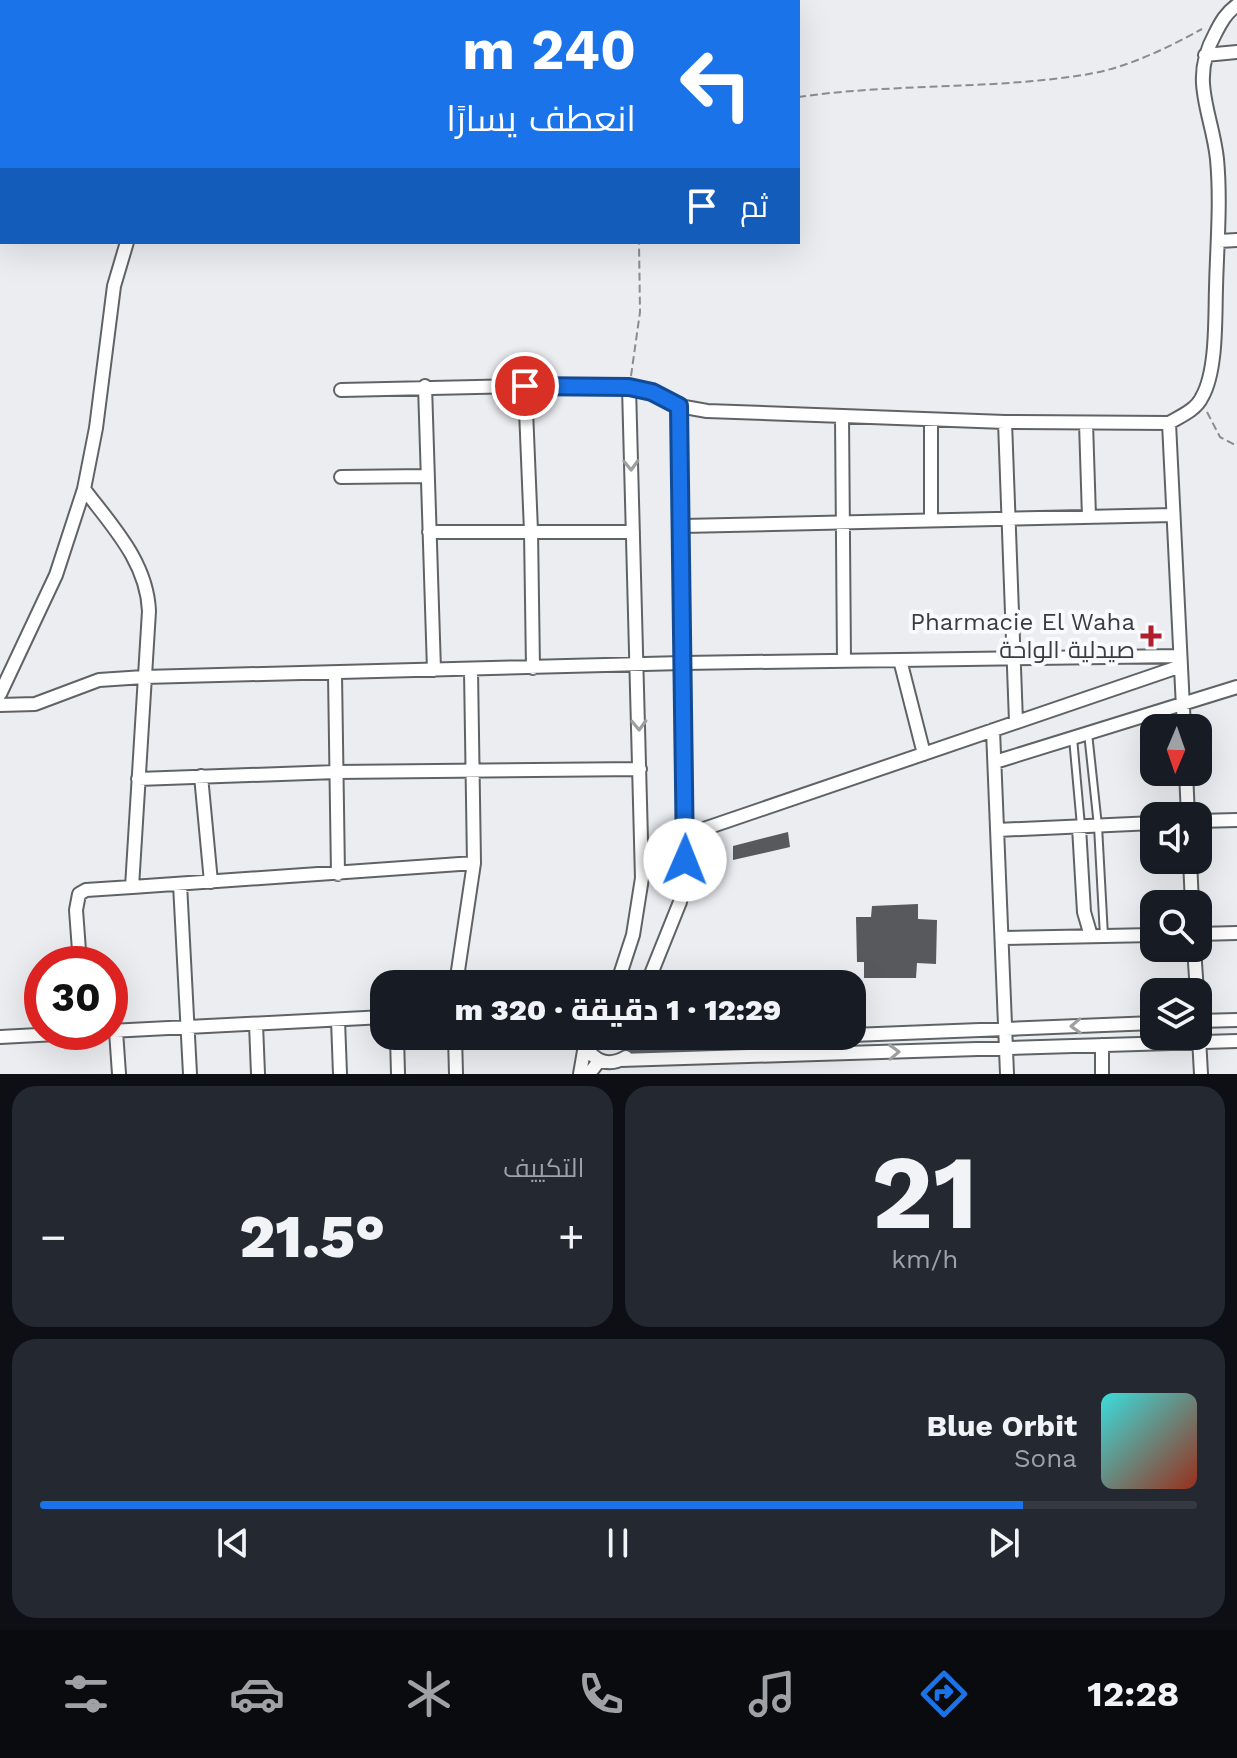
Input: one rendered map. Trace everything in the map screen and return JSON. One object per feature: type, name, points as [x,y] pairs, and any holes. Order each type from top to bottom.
[{"type":"street","points":[[341,390],[425,386],[629,387],[652,392],[679,406],[707,411],[1005,422],[1169,423],[1202,399],[1207,383],[1215,324],[1219,241],[1216,155],[1202,90],[1205,55],[1224,16],[1237,5]]},
{"type":"street","points":[[1205,55],[1237,52]]},
{"type":"street","points":[[1219,241],[1237,240]]},
{"type":"street","points":[[0,694],[56,575],[84,489],[96,428],[112,297],[126,244]]},
{"type":"street","points":[[425,386],[434,670]]},
{"type":"street","points":[[525,386],[533,668]]},
{"type":"street","points":[[622,970],[641,893],[629,387]]},
{"type":"street","points":[[653,970],[680,902],[686,835],[679,406]]},
{"type":"street","points":[[842,416],[844,661]]},
{"type":"street","points":[[931,420],[931,520]]},
{"type":"street","points":[[1005,422],[1016,722]]},
{"type":"street","points":[[1086,423],[1089,517]]},
{"type":"street","points":[[1169,423],[1183,714]]},
{"type":"street","points":[[341,477],[427,476]]},
{"type":"street","points":[[84,489],[137,562],[147,586],[149,611],[132,887]]},
{"type":"street","points":[[682,526],[1173,515]]},
{"type":"street","points":[[429,532],[633,532]]},
{"type":"street","points":[[0,705],[35,704],[99,680],[144,677],[683,663],[1012,658],[1181,661]]},
{"type":"street","points":[[900,660],[924,754]]},
{"type":"street","points":[[686,835],[1016,722],[1181,661]]},
{"type":"street","points":[[458,970],[474,863],[471,670]]},
{"type":"street","points":[[335,674],[338,874]]},
{"type":"street","points":[[995,762],[1237,687]]},
{"type":"street","points":[[993,730],[1007,1074]]},
{"type":"street","points":[[138,779],[336,772],[640,769]]},
{"type":"street","points":[[201,776],[211,882]]},
{"type":"street","points":[[1212,821],[1237,820]]},
{"type":"street","points":[[997,830],[1140,824]]},
{"type":"street","points":[[1080,826],[1084,912],[1097,936]]},
{"type":"street","points":[[79,946],[76,910],[79,894],[86,890],[474,863]]},
{"type":"street","points":[[180,884],[190,1074]]},
{"type":"street","points":[[1212,934],[1237,933]]},
{"type":"street","points":[[1002,938],[1140,935]]},
{"type":"street","points":[[128,1030],[370,1018]]},
{"type":"street","points":[[338,1020],[340,1074]]},
{"type":"street","points":[[1212,1020],[1237,1020]]},
{"type":"street","points":[[256,1024],[258,1074]]},
{"type":"street","points":[[866,1034],[1140,1024]]},
{"type":"street","points":[[0,1037],[24,1036]]},
{"type":"street","points":[[1212,1042],[1237,1041]]},
{"type":"street","points":[[620,1060],[1140,1044]]},
{"type":"street","points":[[1102,1045],[1102,1074]]},
{"type":"street","points":[[116,1050],[119,1074]]},
{"type":"street","points":[[397,1050],[398,1074]]},
{"type":"street","points":[[455,1050],[456,1074]]},
{"type":"street","points":[[580,1074],[583,1050]]},
{"type":"street","points":[[587,1050],[599,1061],[612,1063],[626,1056],[629,1050]]},
{"type":"street","points":[[1200,1050],[1201,1074]]},
{"type":"street","points":[[589,1074],[599,1061]]},
{"type":"lane","points":[[1088,733],[1098,826],[1097,936]]},
{"type":"lane","points":[[1073,738],[1080,826]]},
{"type":"path","points":[[800,97],[870,88],[985,83],[1091,73],[1154,54],[1224,16]]},
{"type":"path","points":[[629,387],[640,312],[639,244]]},
{"type":"path","points":[[1202,399],[1220,437],[1237,446]]},
{"type":"building","points":[[788,832],[790,847],[733,860],[733,846]]},
{"type":"building","points":[[918,904],[918,919],[937,920],[936,964],[917,963],[916,978],[866,978],[864,962],[857,962],[856,917],[871,917],[872,906]]},
{"type":"place","name":"Pharmacie El Waha صيدلية الواحة","points":[[1151,636]]},
{"type":"route","points":[[525,386],[629,387],[652,392],[679,406],[685,860]]}]
